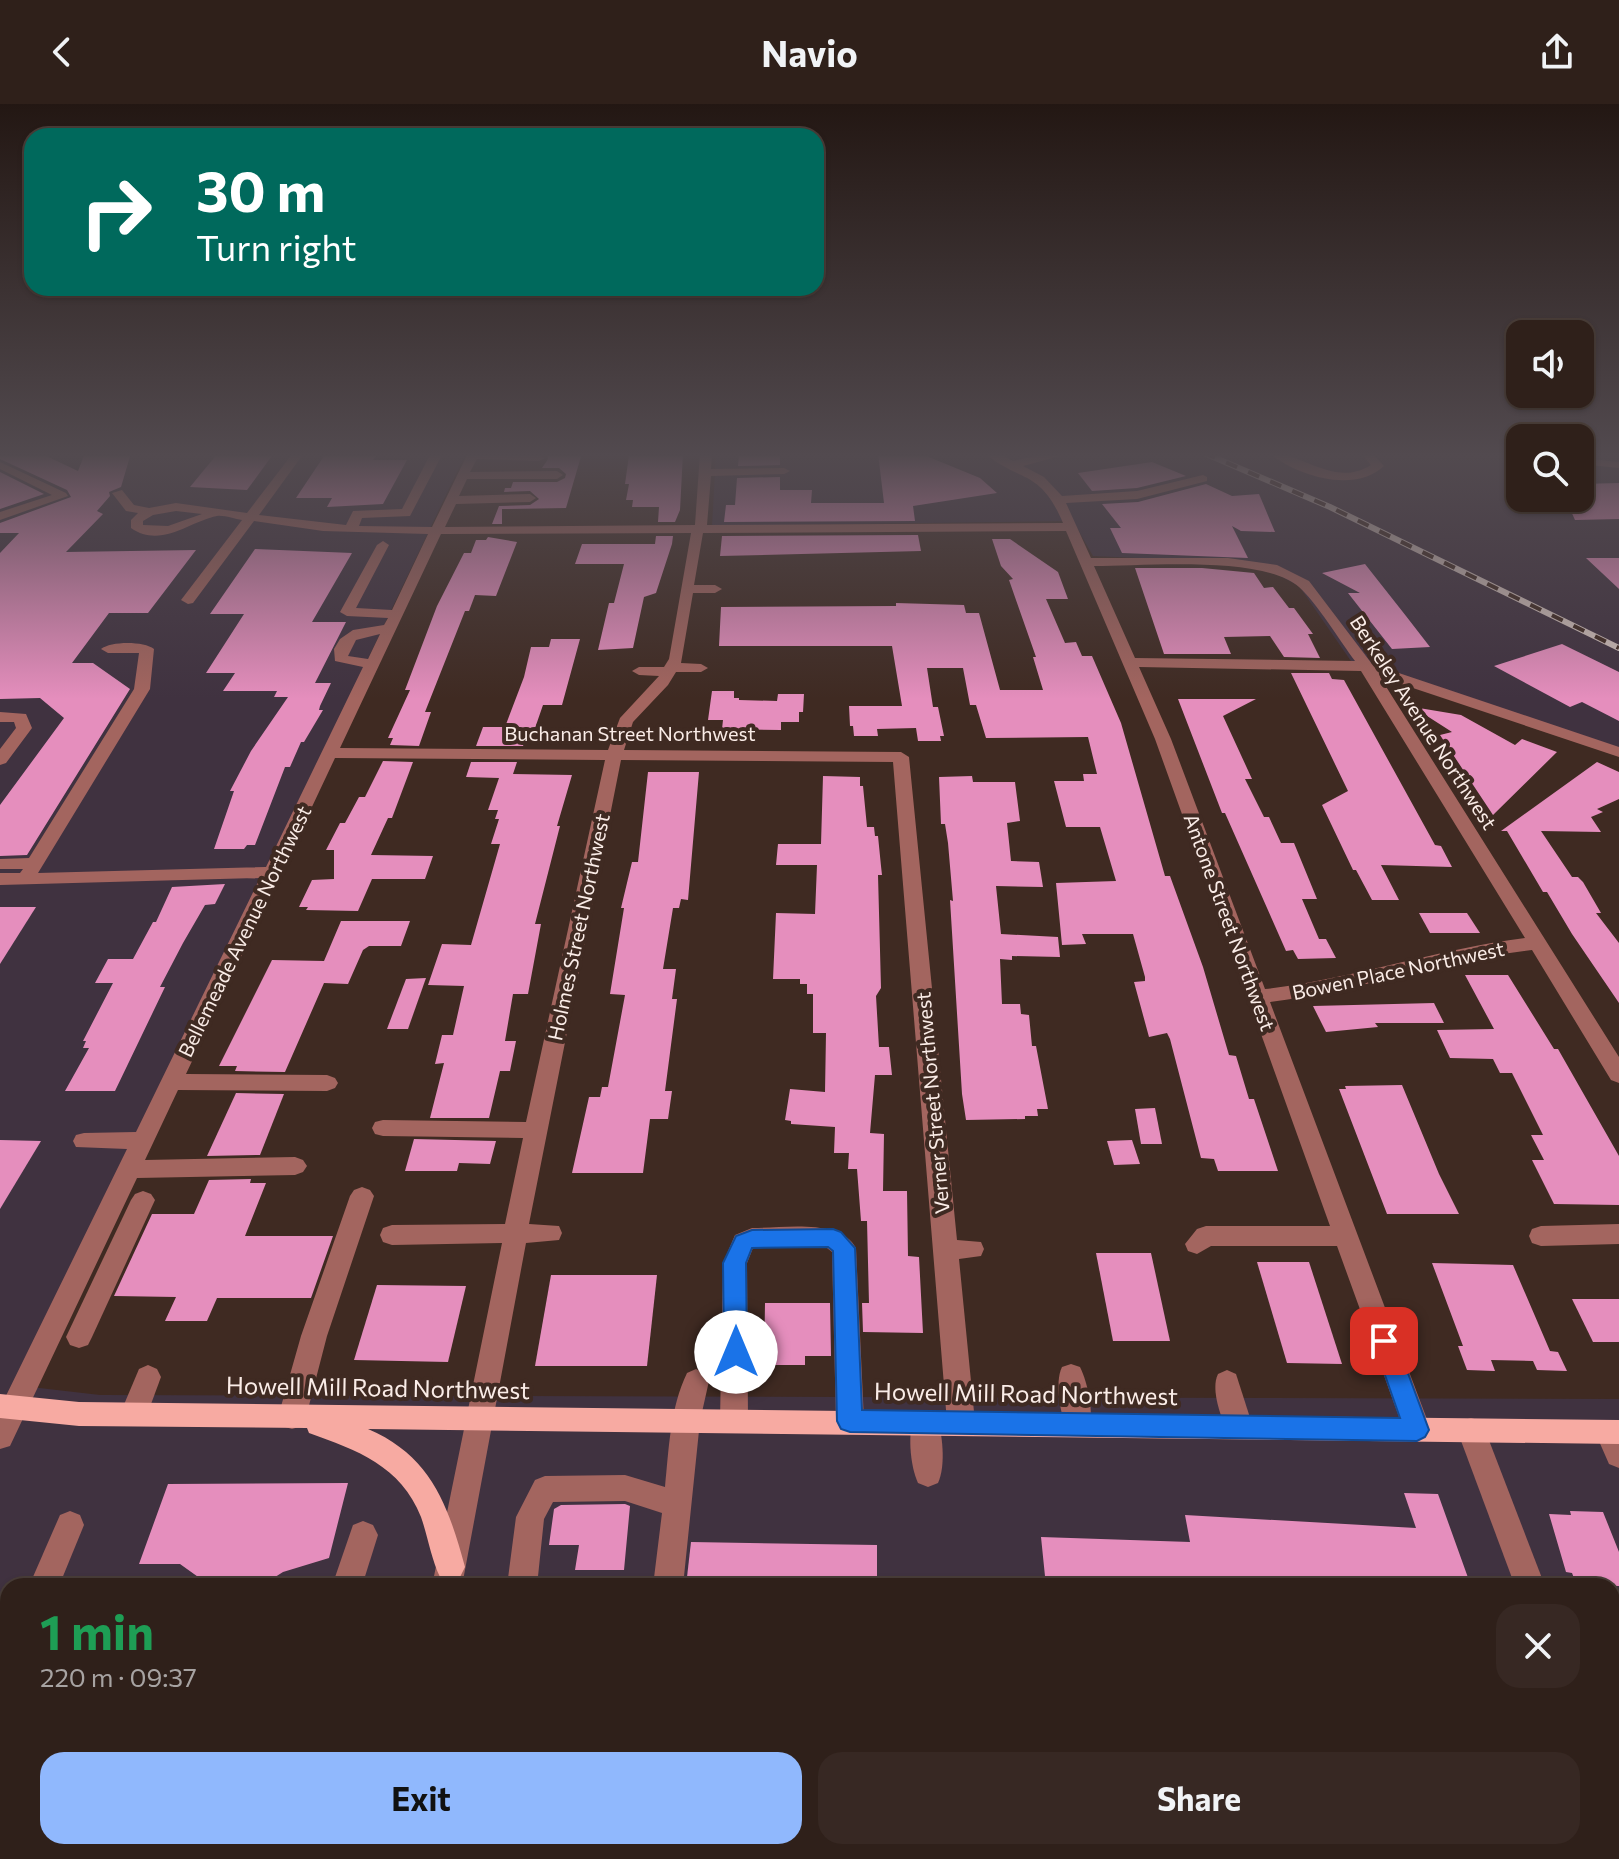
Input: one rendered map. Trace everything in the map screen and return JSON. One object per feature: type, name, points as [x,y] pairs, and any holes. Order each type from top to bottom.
[{"type":"main road","name":"Howell Mill Road Northwest","points":[[7,1407],[134,1414],[292,1417],[1471,1430],[1616,1440]]},
{"type":"main road","points":[[292,1417],[359,1436],[409,1468],[427,1493],[440,1525],[448,1577]]},
{"type":"street","points":[[188,600],[238,535]]},
{"type":"street","name":"Bellemeade Avenue Northwest","points":[[0,1437],[7,1407],[129,1169],[436,535]]},
{"type":"street","name":"Holmes Street Northwest","points":[[448,1577],[614,755],[626,721],[676,659],[696,535]]},
{"type":"street","name":"Antone Street Northwest","points":[[1075,535],[1163,739],[1417,1430]]},
{"type":"street","points":[[383,545],[347,612],[394,621]]},
{"type":"street","name":"Berkeley Avenue Northwest","points":[[1087,562],[1201,560],[1259,564],[1283,571],[1304,584],[1367,668],[1619,1075]]},
{"type":"street","points":[[686,589],[715,589]]},
{"type":"street","points":[[374,663],[345,661],[339,653],[347,639],[355,634],[394,621]]},
{"type":"street","points":[[0,879],[30,871],[142,689],[147,649],[108,649]]},
{"type":"street","points":[[1131,662],[1367,668],[1619,752]]},
{"type":"street","points":[[639,671],[701,668]]},
{"type":"street","points":[[0,717],[20,717],[24,728],[0,760]]},
{"type":"street","name":"Buchanan Street Northwest","points":[[331,753],[901,757],[903,784]]},
{"type":"street","name":"Verner Street Northwest","points":[[903,784],[961,1422]]},
{"type":"street","points":[[0,864],[30,871],[273,872]]},
{"type":"street","name":"Bowen Place Northwest","points":[[1258,997],[1538,943]]},
{"type":"street","points":[[171,1082],[327,1083]]},
{"type":"street","points":[[383,1128],[536,1130]]},
{"type":"street","points":[[84,1141],[143,1140]]},
{"type":"street","points":[[129,1169],[295,1166]]},
{"type":"street","points":[[292,1417],[314,1336],[362,1196]]},
{"type":"street","points":[[79,1337],[143,1200]]},
{"type":"street","points":[[392,1235],[550,1233]]},
{"type":"street","points":[[1541,1236],[1619,1234]]},
{"type":"street","points":[[1197,1244],[1206,1236],[1346,1236]]},
{"type":"street","points":[[734,1421],[735,1263],[744,1242],[752,1238],[833,1238],[844,1248],[850,1421]]},
{"type":"street","points":[[945,1250],[972,1249]]},
{"type":"street","points":[[1071,1375],[1078,1424]]},
{"type":"street","points":[[134,1414],[148,1377]]},
{"type":"street","points":[[669,1578],[686,1421],[696,1381]]},
{"type":"street","points":[[1227,1382],[1239,1427]]},
{"type":"street","points":[[925,1422],[928,1474]]},
{"type":"street","points":[[1471,1430],[1527,1578]]},
{"type":"street","points":[[523,1578],[530,1517],[545,1489],[625,1488],[676,1504]]},
{"type":"street","points":[[47,1578],[70,1525]]},
{"type":"street","points":[[350,1578],[363,1535]]},
{"type":"shaded area","points":[[0,535],[427,535],[22,1386],[100,1395],[1619,1399],[1619,1578],[0,1578]]},
{"type":"shaded area","points":[[1081,535],[1619,535],[1619,753],[1353,664],[1299,586],[1256,563],[1093,556]]},
{"type":"building","points":[[17,535],[83,535],[66,552],[196,550],[148,613],[109,613],[72,663],[93,663],[130,689],[27,855],[0,856],[0,805],[64,718],[40,698],[0,699],[0,553]]},
{"type":"building","points":[[918,535],[921,551],[720,556],[722,536]]},
{"type":"building","points":[[1113,535],[1236,535],[1248,558],[1122,553]]},
{"type":"building","points":[[656,536],[673,536],[672,544],[656,593],[644,597],[633,648],[598,650],[609,603],[614,603],[624,564],[575,564],[582,544],[655,544]]},
{"type":"building","points":[[488,537],[517,542],[496,596],[475,595],[469,611],[465,611],[425,712],[431,712],[419,746],[390,745],[393,738],[388,738],[410,690],[405,690],[437,606],[464,553],[471,553],[476,540],[486,540]]},
{"type":"building","points":[[992,539],[1010,539],[1058,572],[1068,599],[1046,599],[1065,643],[1076,642],[1082,656],[1092,656],[1121,723],[1165,876],[1170,876],[1203,967],[1229,1055],[1236,1056],[1249,1099],[1254,1099],[1278,1171],[1218,1171],[1214,1159],[1201,1158],[1170,1039],[1167,1033],[1149,1037],[1134,982],[1145,981],[1145,977],[1133,934],[1082,934],[1086,944],[1062,945],[1056,883],[1116,881],[1100,827],[1066,827],[1054,781],[1084,781],[1083,774],[1097,774],[1088,737],[986,738],[976,705],[970,705],[963,668],[927,668],[933,707],[938,707],[944,736],[940,736],[941,741],[918,741],[916,728],[877,729],[878,736],[854,736],[849,706],[902,706],[892,646],[719,646],[721,607],[896,606],[896,603],[964,605],[966,613],[979,613],[1000,690],[1043,690],[1033,657],[1036,657],[1009,580],[1013,579],[1001,566]]},
{"type":"building","points":[[255,549],[352,553],[312,622],[346,622],[315,683],[331,683],[320,706],[319,710],[323,710],[304,742],[301,742],[290,767],[285,767],[255,845],[247,845],[244,849],[214,849],[234,791],[230,791],[251,751],[288,697],[274,697],[277,691],[223,691],[235,673],[206,673],[244,614],[210,614]]},
{"type":"building","points":[[1586,558],[1619,558],[1619,589]]},
{"type":"building","points":[[1365,564],[1430,647],[1392,649],[1348,593],[1360,593],[1322,573]]},
{"type":"building","points":[[1135,568],[1202,568],[1254,573],[1264,588],[1273,587],[1289,608],[1294,608],[1313,634],[1308,634],[1320,658],[1284,657],[1270,636],[1224,637],[1231,654],[1164,654]]},
{"type":"building","points":[[551,639],[580,639],[562,705],[543,705],[534,731],[527,735],[523,746],[476,746],[483,727],[505,727],[524,677],[531,647],[549,647]]},
{"type":"building","points":[[1562,644],[1619,672],[1619,721],[1582,702],[1570,707],[1494,666]]},
{"type":"building","points":[[1291,673],[1329,673],[1332,679],[1344,680],[1435,845],[1441,846],[1452,867],[1381,865],[1399,900],[1372,900],[1356,870],[1353,870],[1322,805],[1348,791]]},
{"type":"building","points":[[712,691],[734,691],[734,698],[739,700],[777,701],[778,694],[804,694],[803,712],[799,712],[799,722],[781,722],[781,730],[722,729],[723,720],[708,720]]},
{"type":"building","points":[[1178,699],[1256,699],[1223,716],[1252,779],[1245,779],[1264,817],[1269,817],[1281,843],[1294,843],[1317,899],[1302,899],[1319,939],[1326,939],[1336,958],[1298,959],[1293,950],[1286,951],[1225,813],[1222,813]]},
{"type":"building","points":[[1413,707],[1461,715],[1515,745],[1522,739],[1557,752],[1493,815],[1440,735],[1452,732]]},
{"type":"building","points":[[383,761],[413,762],[392,818],[388,818],[371,855],[433,856],[425,879],[372,879],[358,911],[306,910],[308,907],[299,907],[312,880],[334,879],[334,850],[326,850],[359,797],[365,797]]},
{"type":"building","points":[[471,762],[517,762],[513,774],[572,775],[535,924],[541,924],[528,994],[513,994],[505,1041],[516,1041],[510,1071],[500,1071],[489,1118],[430,1118],[444,1063],[435,1064],[442,1035],[453,1035],[464,986],[428,985],[442,944],[471,945],[500,844],[491,844],[499,819],[495,819],[498,810],[488,810],[499,778],[466,777]]},
{"type":"building","points":[[1597,762],[1619,772],[1619,799],[1597,809],[1603,812],[1591,817],[1601,832],[1541,831],[1572,877],[1578,877],[1583,882],[1601,913],[1596,913],[1619,943],[1619,1003],[1547,892],[1543,892],[1507,831],[1501,831]]},
{"type":"building","points":[[648,772],[699,772],[688,900],[681,899],[679,908],[673,908],[663,969],[676,969],[672,999],[677,999],[665,1091],[672,1091],[668,1119],[650,1119],[643,1173],[572,1173],[589,1097],[600,1097],[602,1087],[608,1087],[625,995],[610,994],[624,908],[621,908],[632,862],[638,862]]},
{"type":"building","points":[[823,776],[860,777],[867,827],[874,827],[875,836],[878,836],[882,875],[878,875],[881,988],[876,996],[879,1047],[889,1047],[892,1075],[875,1075],[870,1133],[884,1134],[883,1191],[907,1191],[908,1256],[919,1257],[923,1333],[863,1332],[862,1303],[869,1303],[867,1221],[861,1221],[857,1169],[848,1169],[849,1153],[834,1153],[835,1127],[791,1124],[791,1121],[785,1120],[790,1089],[825,1092],[826,1033],[813,1033],[813,994],[807,994],[807,984],[800,984],[800,979],[773,979],[776,913],[815,914],[817,865],[776,865],[778,844],[821,844]]},
{"type":"building","points":[[972,776],[973,782],[1015,782],[1020,821],[1007,823],[1011,861],[1039,862],[1043,887],[996,886],[1001,934],[1058,937],[1060,957],[1012,956],[1012,960],[1000,959],[1002,1004],[1020,1004],[1021,1014],[1029,1015],[1032,1046],[1036,1046],[1048,1109],[1037,1109],[1038,1116],[1025,1116],[1025,1119],[966,1120],[950,900],[953,901],[948,843],[945,824],[941,824],[939,777]]},
{"type":"building","points":[[225,884],[215,904],[205,905],[183,943],[160,987],[165,987],[115,1091],[65,1091],[89,1048],[83,1048],[86,1041],[83,1041],[113,983],[95,983],[108,959],[133,959],[153,922],[156,922],[172,887]]},
{"type":"building","points":[[0,907],[36,907],[0,964]]},
{"type":"building","points":[[1419,913],[1467,913],[1480,933],[1430,933]]},
{"type":"building","points":[[341,921],[410,921],[401,946],[369,946],[363,950],[348,984],[324,983],[285,1072],[235,1071],[237,1066],[219,1066],[272,960],[324,961]]},
{"type":"building","points":[[1465,975],[1508,975],[1554,1049],[1558,1049],[1619,1156],[1619,1205],[1554,1204],[1532,1160],[1544,1160],[1531,1135],[1543,1135],[1512,1073],[1500,1073],[1493,1059],[1450,1058],[1437,1030],[1494,1029]]},
{"type":"building","points":[[426,978],[408,1029],[387,1029],[406,979]]},
{"type":"building","points":[[1434,1003],[1444,1023],[1375,1023],[1378,1027],[1326,1032],[1313,1006]]},
{"type":"building","points":[[1402,1085],[1459,1214],[1387,1214],[1339,1089],[1346,1089],[1345,1086]]},
{"type":"building","points":[[236,1093],[284,1094],[260,1155],[207,1156]]},
{"type":"building","points":[[1155,1108],[1162,1144],[1141,1144],[1135,1109]]},
{"type":"building","points":[[414,1139],[496,1141],[490,1164],[459,1163],[457,1171],[405,1171]]},
{"type":"building","points":[[0,1140],[41,1141],[0,1209]]},
{"type":"building","points":[[1132,1140],[1140,1164],[1114,1165],[1107,1141]]},
{"type":"building","points":[[251,1179],[250,1183],[266,1183],[245,1236],[333,1236],[311,1298],[217,1298],[207,1321],[165,1321],[176,1297],[114,1296],[152,1214],[194,1214],[209,1180]]},
{"type":"building","points":[[1096,1253],[1151,1253],[1170,1341],[1113,1341]]},
{"type":"building","points":[[1257,1262],[1309,1262],[1342,1364],[1287,1363]]},
{"type":"building","points":[[1432,1263],[1513,1265],[1550,1351],[1558,1352],[1567,1371],[1537,1370],[1533,1361],[1491,1360],[1495,1371],[1467,1370],[1458,1346],[1463,1346]]},
{"type":"building","points":[[551,1275],[657,1275],[647,1366],[535,1366]]},
{"type":"building","points":[[377,1285],[466,1286],[448,1362],[354,1360]]},
{"type":"building","points":[[1572,1299],[1619,1299],[1619,1342],[1593,1342]]},
{"type":"building","points":[[765,1303],[830,1303],[831,1356],[805,1356],[805,1365],[764,1365]]},
{"type":"building","points":[[348,1483],[329,1558],[283,1572],[274,1578],[200,1578],[180,1564],[139,1564],[168,1484]]},
{"type":"building","points":[[1404,1493],[1438,1494],[1468,1578],[1045,1578],[1041,1537],[1190,1542],[1185,1515],[1416,1528]]},
{"type":"building","points":[[561,1505],[630,1506],[624,1570],[575,1570],[579,1545],[549,1545],[554,1509]]},
{"type":"building","points":[[1570,1511],[1603,1512],[1619,1552],[1619,1578],[1574,1578],[1572,1573],[1566,1572],[1549,1514],[1571,1515]]},
{"type":"building","points":[[691,1542],[877,1545],[877,1578],[687,1578]]},
{"type":"railway","points":[[1387,535],[1619,648]]},
{"type":"route","points":[[736,1352],[735,1263],[744,1242],[752,1238],[833,1238],[844,1248],[850,1421],[1417,1430],[1384,1341]]}]
